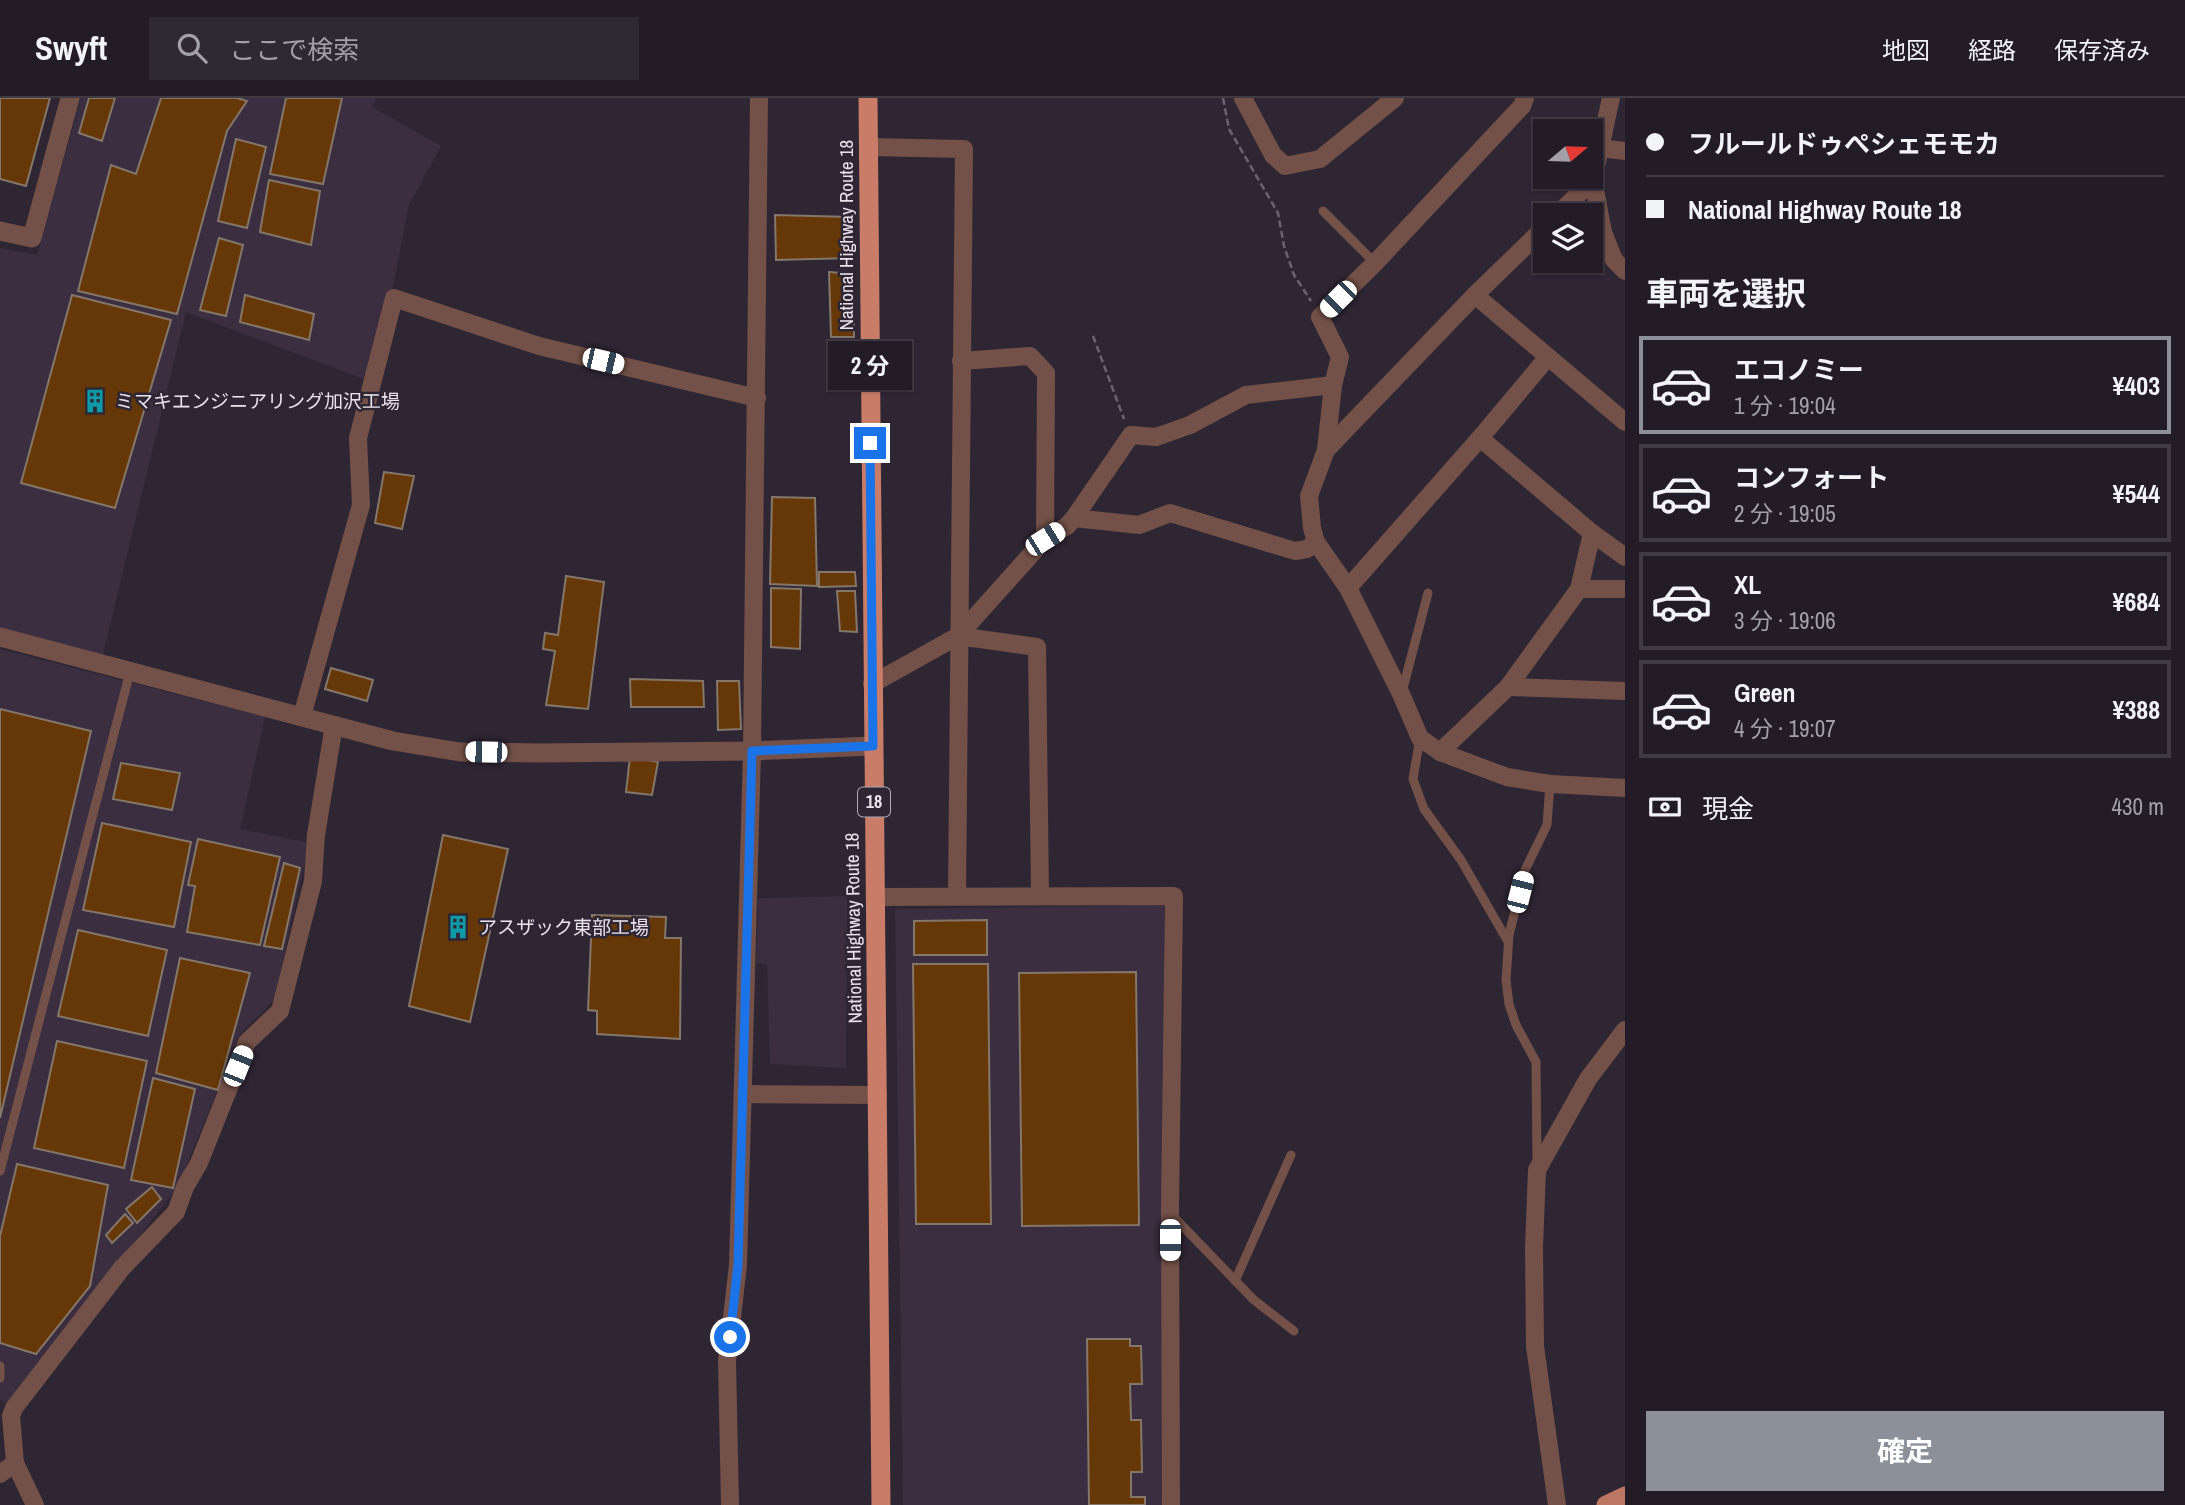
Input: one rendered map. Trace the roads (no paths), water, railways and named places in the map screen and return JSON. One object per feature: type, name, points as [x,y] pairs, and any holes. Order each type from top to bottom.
[{"type":"highway","name":"National Highway Route 18","points":[[868,98],[881,1505]]},
{"type":"main road","points":[[1606,1505],[1625,1496]]},
{"type":"street","points":[[0,231],[32,238],[70,98]]},
{"type":"street","points":[[730,1505],[727,1361],[738,1265],[752,751],[760,98]]},
{"type":"street","points":[[1243,98],[1273,155],[1285,166],[1320,159],[1395,98]]},
{"type":"street","points":[[1525,98],[1522,106],[1375,263],[1320,317],[1340,357],[1326,450],[1308,495],[1312,528],[1317,542],[1348,588],[1420,737],[1440,752],[1507,777],[1550,784],[1625,788]]},
{"type":"street","points":[[1603,134],[1611,98]]},
{"type":"street","points":[[868,147],[964,149],[957,895]]},
{"type":"street","points":[[1603,148],[1625,151]]},
{"type":"street","points":[[1569,203],[1584,189]]},
{"type":"street","points":[[1595,189],[1603,232],[1614,260],[1625,271]]},
{"type":"street","points":[[1326,450],[1533,239]]},
{"type":"street","points":[[1475,295],[1625,422]]},
{"type":"street","points":[[302,716],[361,505],[358,439],[394,298],[539,346],[757,398]]},
{"type":"street","points":[[961,361],[1030,356],[1046,373],[1045,539]]},
{"type":"street","points":[[1348,588],[1548,357]]},
{"type":"street","points":[[872,684],[958,636],[1045,539],[1067,526],[1074,518],[1131,435],[1156,437],[1190,425],[1246,395],[1334,385]]},
{"type":"street","points":[[1480,438],[1592,533],[1625,557]]},
{"type":"street","points":[[1074,518],[1139,525],[1170,513],[1295,551],[1307,549],[1317,542]]},
{"type":"street","points":[[1440,752],[1508,687],[1579,589],[1592,533]]},
{"type":"street","points":[[1579,589],[1625,589]]},
{"type":"street","points":[[958,636],[1037,647],[1040,896]]},
{"type":"street","points":[[0,637],[393,741],[460,752],[752,751],[873,746]]},
{"type":"street","points":[[1508,687],[1625,691]]},
{"type":"street","points":[[35,1505],[15,1463],[6,1414],[14,1408],[121,1268],[176,1212],[185,1187],[199,1163],[247,1042],[280,1011],[313,881],[316,835],[334,725]]},
{"type":"street","points":[[877,897],[1174,896],[1170,1213],[1171,1505]]},
{"type":"street","points":[[1557,1505],[1535,1346],[1534,1247],[1537,1170],[1588,1079],[1625,1030]]},
{"type":"street","points":[[743,1094],[878,1095]]},
{"type":"street","points":[[0,1474],[15,1463]]},
{"type":"lane","points":[[1323,211],[1375,263]]},
{"type":"lane","points":[[1401,694],[1428,593]]},
{"type":"lane","points":[[0,1171],[130,671]]},
{"type":"lane","points":[[1420,737],[1413,779],[1424,809],[1461,860],[1508,941]]},
{"type":"lane","points":[[1537,1170],[1539,1144],[1535,1062],[1516,1025],[1506,980],[1508,941],[1525,870],[1546,825],[1550,784]]},
{"type":"lane","points":[[1235,1281],[1292,1155]]},
{"type":"lane","points":[[1170,1213],[1254,1300],[1294,1331]]},
{"type":"lane","points":[[0,1366],[0,1378]]},
{"type":"place","name":"ミマキエンジニアリング加沢工場","points":[[95,401]]},
{"type":"place","name":"アスザック東部工場","points":[[458,927]]}]
